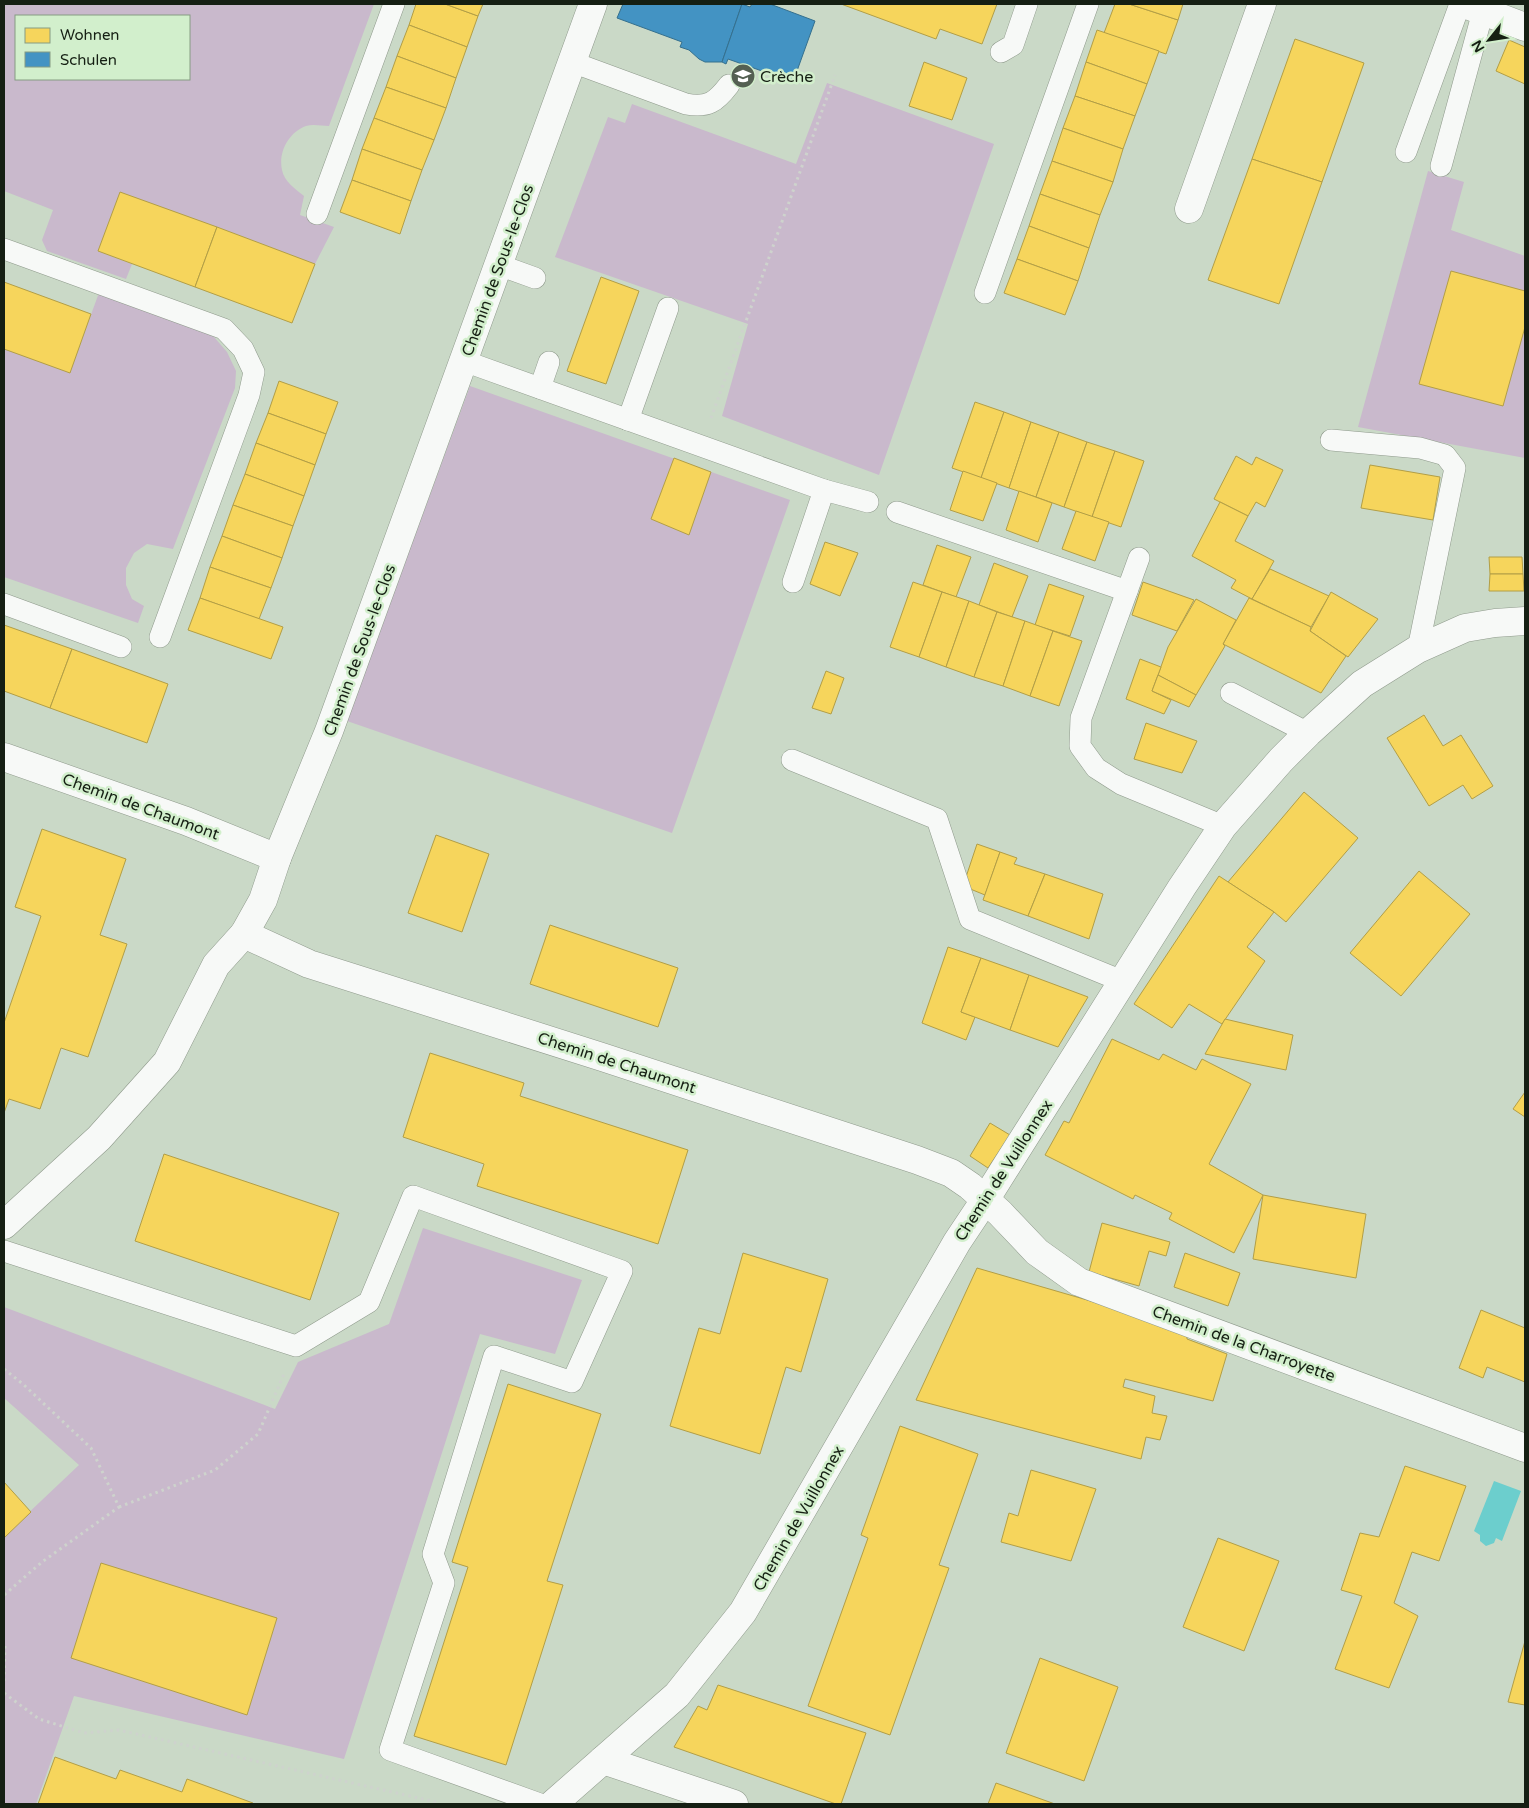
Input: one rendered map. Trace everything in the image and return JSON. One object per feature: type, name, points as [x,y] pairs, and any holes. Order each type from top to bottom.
[{"type":"street","name":"Chemin de Sous-le-Clos","points":[[4,1225],[99,1138],[167,1062],[216,965],[244,934],[263,900],[277,858],[329,731],[593,4]]},
{"type":"street","points":[[1189,209],[1262,4]]},
{"type":"street","points":[[1473,5],[1525,28]]},
{"type":"street","name":"Chemin de Vuillonnex","points":[[553,1804],[676,1695],[743,1612],[957,1242],[1182,887],[1223,826],[1281,760],[1362,684],[1418,649],[1465,628],[1525,621]]},
{"type":"street","name":"Chemin de Chaumont","points":[[4,757],[186,821],[277,858]]},
{"type":"street","name":"Chemin de Chaumont","points":[[244,934],[308,964],[602,1057],[917,1160],[950,1172],[970,1186],[985,1200]]},
{"type":"street","name":"Chemin de la Charroyette","points":[[985,1200],[1037,1252],[1079,1282],[1525,1448]]},
{"type":"street","points":[[603,1760],[734,1804]]},
{"type":"lane","points":[[317,214],[394,4]]},
{"type":"lane","points":[[1000,52],[1013,45],[1028,4]]},
{"type":"lane","points":[[985,292],[1088,4]]},
{"type":"lane","points":[[1406,152],[1473,5]]},
{"type":"lane","points":[[1441,166],[1473,5]]},
{"type":"lane","points":[[572,62],[686,104],[698,106],[720,97],[729,85]]},
{"type":"lane","points":[[4,249],[224,329],[243,349],[254,372],[249,395],[160,637]]},
{"type":"lane","points":[[499,265],[535,278]]},
{"type":"lane","points":[[628,420],[668,308]]},
{"type":"lane","points":[[464,361],[824,490],[868,502]]},
{"type":"lane","points":[[540,388],[549,362]]},
{"type":"lane","points":[[1331,440],[1420,448],[1444,455],[1455,468],[1418,649]]},
{"type":"lane","points":[[793,582],[824,490]]},
{"type":"lane","points":[[897,512],[1127,591]]},
{"type":"lane","points":[[1139,558],[1081,718],[1080,746],[1096,768],[1121,784],[1223,826]]},
{"type":"lane","points":[[4,604],[121,646]]},
{"type":"lane","points":[[1232,693],[1308,733]]},
{"type":"lane","points":[[792,760],[938,819],[970,919],[1122,981]]},
{"type":"lane","points":[[4,1251],[296,1346],[369,1302],[413,1196],[622,1271],[572,1382],[494,1356],[433,1554],[444,1583],[390,1750],[540,1804]]},
{"type":"path","points":[[701,446],[835,75]]},
{"type":"path","points":[[4,1595],[42,1562],[119,1507],[215,1470],[258,1434],[296,1346]]},
{"type":"path","points":[[4,1369],[24,1385],[91,1448],[119,1507]]},
{"type":"path","points":[[4,1681],[5,1644]]},
{"type":"path","points":[[4,1693],[39,1719],[84,1732],[119,1730],[437,1802]]},
{"type":"shaded area","points":[[4,4],[374,4],[329,126],[309,125],[300,129],[290,138],[283,150],[281,163],[283,174],[290,184],[304,196],[300,215],[334,227],[315,264],[217,227],[98,251],[132,264],[126,279],[47,251],[42,240],[53,210],[4,191]]},
{"type":"shaded area","points":[[827,83],[994,144],[879,475],[722,416],[748,324],[555,257],[608,117],[625,123],[632,104],[796,164]]},
{"type":"shaded area","points":[[1428,171],[1464,182],[1451,230],[1525,256],[1525,458],[1358,427]]},
{"type":"shaded area","points":[[100,290],[189,325],[214,337],[227,352],[236,371],[235,388],[173,549],[147,544],[134,553],[126,568],[126,585],[132,599],[144,606],[138,623],[4,577],[4,349],[70,372]]},
{"type":"shaded area","points":[[470,386],[790,500],[672,833],[347,721]]},
{"type":"shaded area","points":[[423,1228],[582,1280],[555,1354],[480,1334],[344,1759],[74,1696],[36,1804],[4,1804],[4,1536],[79,1465],[4,1398],[4,1307],[275,1409],[298,1362],[389,1324]]},
{"type":"water","points":[[1494,1481],[1521,1491],[1502,1541],[1496,1538],[1494,1543],[1486,1546],[1480,1541],[1480,1535],[1474,1531]]},
{"type":"building: Wohnen","points":[[416,4],[445,4],[478,16],[467,47],[409,25]]},
{"type":"building: Wohnen","points":[[445,4],[483,4],[478,16]]},
{"type":"building: Wohnen","points":[[841,4],[997,4],[982,44],[940,29],[936,39]]},
{"type":"building: Wohnen","points":[[1115,4],[1129,4],[1178,20],[1166,54],[1104,33]]},
{"type":"building: Wohnen","points":[[1129,4],[1183,4],[1178,20]]},
{"type":"building: Wohnen","points":[[409,25],[467,47],[456,78],[397,56]]},
{"type":"building: Wohnen","points":[[1097,30],[1159,51],[1147,84],[1086,62]]},
{"type":"building: Wohnen","points":[[1295,39],[1364,63],[1322,182],[1252,159]]},
{"type":"building: Wohnen","points":[[1509,40],[1525,47],[1525,84],[1496,71]]},
{"type":"building: Wohnen","points":[[397,56],[456,78],[446,108],[386,87]]},
{"type":"building: Wohnen","points":[[924,62],[967,78],[952,120],[909,106]]},
{"type":"building: Wohnen","points":[[1086,62],[1147,84],[1135,116],[1075,96]]},
{"type":"building: Wohnen","points":[[386,87],[446,108],[434,140],[374,118]]},
{"type":"building: Wohnen","points":[[1075,96],[1135,116],[1123,149],[1063,128]]},
{"type":"building: Wohnen","points":[[374,118],[434,140],[422,170],[362,149]]},
{"type":"building: Wohnen","points":[[1063,128],[1123,149],[1113,182],[1052,161]]},
{"type":"building: Wohnen","points":[[362,149],[422,170],[411,201],[352,180]]},
{"type":"building: Wohnen","points":[[1252,159],[1322,182],[1279,304],[1208,280]]},
{"type":"building: Wohnen","points":[[1052,161],[1113,182],[1100,215],[1040,194]]},
{"type":"building: Wohnen","points":[[352,180],[411,201],[400,234],[340,212]]},
{"type":"building: Wohnen","points":[[120,192],[217,227],[195,287],[98,251]]},
{"type":"building: Wohnen","points":[[1040,194],[1100,215],[1089,248],[1029,226]]},
{"type":"building: Wohnen","points":[[1029,226],[1089,248],[1078,281],[1017,259]]},
{"type":"building: Wohnen","points":[[217,227],[315,264],[292,323],[195,287]]},
{"type":"building: Wohnen","points":[[1017,259],[1078,281],[1065,315],[1004,293]]},
{"type":"building: Wohnen","points":[[1451,271],[1525,291],[1525,327],[1503,406],[1419,384]]},
{"type":"building: Wohnen","points":[[601,277],[639,291],[606,384],[567,371]]},
{"type":"building: Wohnen","points":[[4,282],[91,314],[70,373],[4,349]]},
{"type":"building: Wohnen","points":[[279,381],[338,402],[326,434],[268,413]]},
{"type":"building: Wohnen","points":[[975,402],[1004,412],[981,478],[952,468]]},
{"type":"building: Wohnen","points":[[1004,412],[1031,422],[1009,488],[981,478]]},
{"type":"building: Wohnen","points":[[268,413],[326,434],[315,465],[256,443]]},
{"type":"building: Wohnen","points":[[1031,422],[1059,432],[1036,497],[1009,488]]},
{"type":"building: Wohnen","points":[[1059,432],[1087,442],[1064,507],[1036,497]]},
{"type":"building: Wohnen","points":[[1087,442],[1115,451],[1092,517],[1064,507]]},
{"type":"building: Wohnen","points":[[256,443],[315,465],[304,496],[245,474]]},
{"type":"building: Wohnen","points":[[1115,451],[1144,461],[1121,527],[1092,517]]},
{"type":"building: Wohnen","points":[[1236,456],[1252,465],[1256,457],[1283,470],[1265,507],[1256,502],[1248,516],[1214,499]]},
{"type":"building: Wohnen","points":[[674,458],[711,472],[689,535],[651,519]]},
{"type":"building: Wohnen","points":[[1370,465],[1440,477],[1433,520],[1361,508]]},
{"type":"building: Wohnen","points":[[963,471],[997,483],[983,521],[950,510]]},
{"type":"building: Wohnen","points":[[245,474],[304,496],[293,526],[233,505]]},
{"type":"building: Wohnen","points":[[1019,491],[1052,503],[1038,542],[1006,530]]},
{"type":"building: Wohnen","points":[[1220,502],[1248,516],[1235,541],[1274,561],[1252,599],[1231,588],[1236,580],[1192,556]]},
{"type":"building: Wohnen","points":[[233,505],[293,526],[282,558],[222,536]]},
{"type":"building: Wohnen","points":[[1076,511],[1109,522],[1095,561],[1062,549]]},
{"type":"building: Wohnen","points":[[222,536],[282,558],[271,588],[210,567]]},
{"type":"building: Wohnen","points":[[825,542],[858,553],[840,596],[810,584]]},
{"type":"building: Wohnen","points":[[937,545],[971,557],[956,597],[923,585]]},
{"type":"building: Wohnen","points":[[1489,557],[1522,557],[1523,574],[1490,574]]},
{"type":"building: Wohnen","points":[[994,563],[1028,576],[1012,617],[979,605]]},
{"type":"building: Wohnen","points":[[210,567],[271,588],[259,619],[200,598]]},
{"type":"building: Wohnen","points":[[1270,569],[1329,596],[1311,627],[1252,599]]},
{"type":"building: Wohnen","points":[[1490,574],[1523,574],[1524,591],[1489,591]]},
{"type":"building: Wohnen","points":[[913,582],[942,592],[919,657],[890,647]]},
{"type":"building: Wohnen","points":[[1143,582],[1194,600],[1177,631],[1132,615]]},
{"type":"building: Wohnen","points":[[1049,584],[1084,596],[1070,636],[1035,625]]},
{"type":"building: Wohnen","points":[[942,592],[969,601],[946,667],[919,657]]},
{"type":"building: Wohnen","points":[[1331,592],[1378,619],[1348,657],[1310,631]]},
{"type":"building: Wohnen","points":[[200,598],[283,627],[271,659],[188,630]]},
{"type":"building: Wohnen","points":[[1249,598],[1311,627],[1310,631],[1346,656],[1321,693],[1223,644]]},
{"type":"building: Wohnen","points":[[1196,599],[1236,620],[1223,644],[1225,646],[1196,695],[1158,675],[1168,647]]},
{"type":"building: Wohnen","points":[[969,601],[997,612],[974,677],[946,667]]},
{"type":"building: Wohnen","points":[[997,612],[1025,621],[1003,686],[974,677]]},
{"type":"building: Wohnen","points":[[1025,621],[1053,631],[1030,696],[1003,686]]},
{"type":"building: Wohnen","points":[[4,625],[72,649],[50,708],[4,691]]},
{"type":"building: Wohnen","points":[[1053,631],[1082,641],[1059,706],[1030,696]]},
{"type":"building: Wohnen","points":[[72,649],[168,684],[147,743],[50,708]]},
{"type":"building: Wohnen","points":[[1140,659],[1161,667],[1152,691],[1171,700],[1164,714],[1126,699]]},
{"type":"building: Wohnen","points":[[826,671],[844,678],[831,714],[812,708]]},
{"type":"building: Wohnen","points":[[1158,675],[1196,695],[1189,707],[1152,691]]},
{"type":"building: Wohnen","points":[[1424,715],[1443,746],[1461,735],[1493,786],[1472,799],[1463,785],[1429,806],[1387,738]]},
{"type":"building: Wohnen","points":[[1146,723],[1197,741],[1182,773],[1134,759]]},
{"type":"building: Wohnen","points":[[1304,792],[1358,838],[1286,922],[1228,882]]},
{"type":"building: Wohnen","points":[[42,829],[126,859],[100,935],[127,944],[88,1057],[61,1048],[40,1109],[9,1099],[4,1113],[4,1023],[41,916],[15,907]]},
{"type":"building: Wohnen","points":[[436,835],[489,854],[462,932],[408,913]]},
{"type":"building: Wohnen","points":[[977,844],[1000,852],[985,895],[963,886]]},
{"type":"building: Wohnen","points":[[1000,852],[1017,858],[1014,864],[1045,874],[1028,916],[983,900]]},
{"type":"building: Wohnen","points":[[1419,871],[1470,914],[1401,996],[1350,953]]},
{"type":"building: Wohnen","points":[[1045,874],[1103,894],[1089,939],[1028,916]]},
{"type":"building: Wohnen","points":[[1219,876],[1274,912],[1247,947],[1265,961],[1222,1024],[1189,1004],[1172,1028],[1134,1004]]},
{"type":"building: Wohnen","points":[[550,925],[678,968],[658,1027],[530,984]]},
{"type":"building: Wohnen","points":[[948,947],[981,958],[961,1012],[975,1017],[966,1040],[922,1023]]},
{"type":"building: Wohnen","points":[[981,958],[1029,975],[1010,1030],[961,1012]]},
{"type":"building: Wohnen","points":[[1029,975],[1088,997],[1058,1047],[1010,1030]]},
{"type":"building: Wohnen","points":[[1225,1019],[1293,1035],[1286,1070],[1205,1054]]},
{"type":"building: Wohnen","points":[[1112,1039],[1159,1060],[1163,1054],[1196,1070],[1202,1059],[1251,1084],[1209,1164],[1263,1195],[1234,1253],[1169,1219],[1172,1213],[1135,1195],[1133,1199],[1045,1155],[1064,1121],[1069,1123]]},
{"type":"building: Wohnen","points":[[430,1053],[524,1083],[520,1096],[688,1150],[658,1244],[477,1186],[484,1164],[403,1137]]},
{"type":"building: Wohnen","points":[[1525,1092],[1525,1117],[1513,1109]]},
{"type":"building: Wohnen","points":[[990,1123],[1010,1135],[988,1168],[970,1156]]},
{"type":"building: Wohnen","points":[[164,1154],[339,1213],[310,1300],[135,1241]]},
{"type":"building: Wohnen","points":[[1263,1195],[1366,1214],[1356,1278],[1253,1259]]},
{"type":"building: Wohnen","points":[[1102,1223],[1170,1242],[1166,1256],[1149,1251],[1139,1286],[1089,1272]]},
{"type":"building: Wohnen","points":[[743,1253],[828,1279],[801,1372],[786,1367],[760,1454],[670,1426],[699,1328],[720,1334]]},
{"type":"building: Wohnen","points":[[1185,1253],[1240,1273],[1228,1306],[1174,1287]]},
{"type":"building: Wohnen","points":[[977,1268],[1187,1329],[1187,1339],[1227,1354],[1213,1401],[1125,1379],[1123,1387],[1155,1396],[1152,1413],[1167,1416],[1160,1440],[1146,1437],[1141,1459],[916,1400]]},
{"type":"building: Wohnen","points":[[1481,1310],[1525,1328],[1525,1382],[1487,1367],[1483,1378],[1459,1368]]},
{"type":"building: Wohnen","points":[[508,1384],[601,1414],[547,1581],[563,1585],[506,1765],[414,1736],[468,1567],[452,1562]]},
{"type":"building: Wohnen","points":[[900,1426],[978,1454],[939,1565],[949,1568],[890,1735],[808,1706],[868,1538],[861,1535]]},
{"type":"building: Wohnen","points":[[1405,1466],[1466,1486],[1439,1561],[1412,1552],[1394,1603],[1418,1616],[1389,1688],[1335,1669],[1362,1596],[1341,1590],[1360,1533],[1379,1537]]},
{"type":"building: Wohnen","points":[[1031,1470],[1096,1489],[1071,1561],[1001,1542],[1009,1513],[1018,1516]]},
{"type":"building: Wohnen","points":[[4,1482],[31,1512],[4,1538]]},
{"type":"building: Wohnen","points":[[1218,1538],[1279,1561],[1244,1651],[1183,1627]]},
{"type":"building: Wohnen","points":[[101,1563],[277,1618],[247,1715],[71,1658]]},
{"type":"building: Wohnen","points":[[1525,1641],[1525,1705],[1508,1702]]},
{"type":"building: Wohnen","points":[[1040,1658],[1118,1687],[1084,1781],[1006,1753]]},
{"type":"building: Wohnen","points":[[718,1685],[866,1733],[841,1804],[836,1804],[674,1747],[698,1706],[707,1710]]},
{"type":"building: Wohnen","points":[[55,1757],[116,1779],[120,1770],[182,1792],[187,1779],[253,1804],[38,1804]]},
{"type":"building: Wohnen","points":[[996,1783],[1055,1804],[988,1804]]},
{"type":"building: Schulen","points":[[623,4],[742,4],[722,62],[705,62],[689,50],[680,47],[682,42],[617,18]]},
{"type":"building: Schulen","points":[[742,4],[750,7],[752,4],[770,4],[815,21],[793,82],[728,59],[726,64],[722,62]]},
{"type":"place","name":"Crèche","points":[[743,76]]}]
